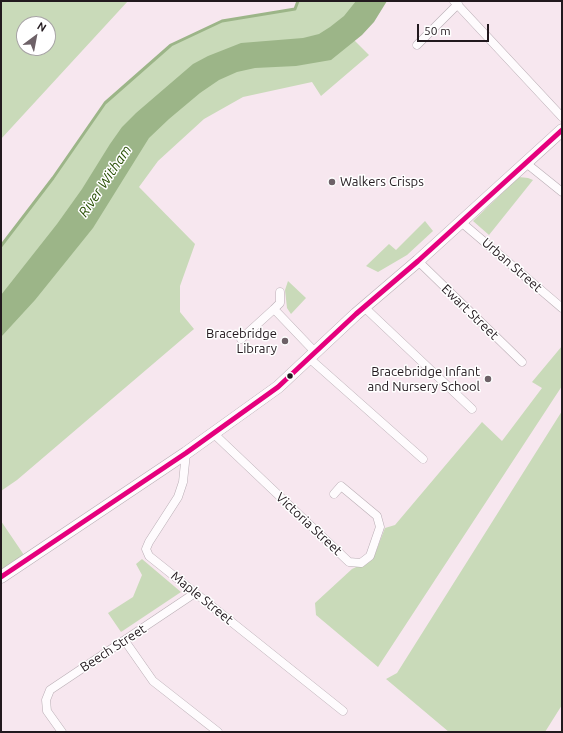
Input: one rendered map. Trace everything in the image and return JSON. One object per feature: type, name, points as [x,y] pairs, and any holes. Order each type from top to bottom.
[{"type":"main road","points":[[1,577],[186,453],[278,387],[364,307],[462,222],[562,130]]},
{"type":"street","points":[[417,45],[456,3],[562,117]]},
{"type":"street","points":[[526,163],[562,192]]},
{"type":"street","name":"Urban Street","points":[[462,222],[562,308]]},
{"type":"street","name":"Ewart Street","points":[[418,261],[522,362]]},
{"type":"street","points":[[241,339],[280,303],[280,292]]},
{"type":"street","points":[[364,307],[472,409]]},
{"type":"street","points":[[274,309],[312,355],[423,459]]},
{"type":"street","name":"Victoria Street","points":[[213,434],[349,562],[361,563],[370,556],[380,527],[377,516],[341,486],[334,494]]},
{"type":"street","name":"Maple Street","points":[[186,453],[183,482],[178,497],[149,542],[146,549],[149,556],[344,711]]},
{"type":"street","name":"Beech Street","points":[[62,732],[47,710],[46,700],[50,690],[195,593]]},
{"type":"street","points":[[124,641],[153,681],[218,732]]},
{"type":"shaded area","points":[[1,1],[128,1],[1,139]]},
{"type":"shaded area","points":[[298,1],[373,1],[346,32],[369,55],[321,96],[312,82],[243,97],[204,119],[158,161],[139,187],[195,244],[180,286],[180,312],[194,329],[17,480],[1,491],[1,246],[53,178],[105,103],[171,45],[222,21],[295,9]]},
{"type":"shaded area","points":[[519,177],[533,180],[489,235],[473,221]]},
{"type":"shaded area","points":[[425,221],[433,231],[407,255],[378,272],[366,266],[389,244],[396,250]]},
{"type":"shaded area","points":[[288,281],[306,298],[291,314],[287,308],[285,290]]},
{"type":"shaded area","points":[[562,346],[562,386],[378,667],[316,615],[315,603],[352,569],[373,559],[385,528],[395,525],[482,422],[502,441],[542,388],[532,382]]},
{"type":"shaded area","points":[[562,411],[562,705],[545,732],[449,732],[386,679],[397,673]]},
{"type":"shaded area","points":[[1,521],[26,558],[1,580]]},
{"type":"shaded area","points":[[142,559],[181,592],[121,632],[108,613],[133,597],[142,575],[136,564]]},
{"type":"water","name":"River Witham","points":[[356,1],[387,1],[374,22],[362,35],[331,60],[296,66],[255,68],[237,72],[219,80],[200,93],[169,119],[149,138],[93,228],[35,300],[1,337],[1,295],[57,224],[82,189],[122,127],[136,113],[193,64],[208,56],[241,43],[303,38],[319,34],[344,16]]},
{"type":"waterway","points":[[1,246],[53,178],[105,103],[171,45],[222,21],[295,9],[298,1]]},
{"type":"transit line","points":[[1,577],[186,453],[278,387],[356,314],[418,261],[562,130]]},
{"type":"place","name":"Walkers Crisps","points":[[332,182]]},
{"type":"place","name":"Bracebridge Library","points":[[285,341]]},
{"type":"place","name":"Bracebridge Infant and Nursery School","points":[[488,379]]}]
